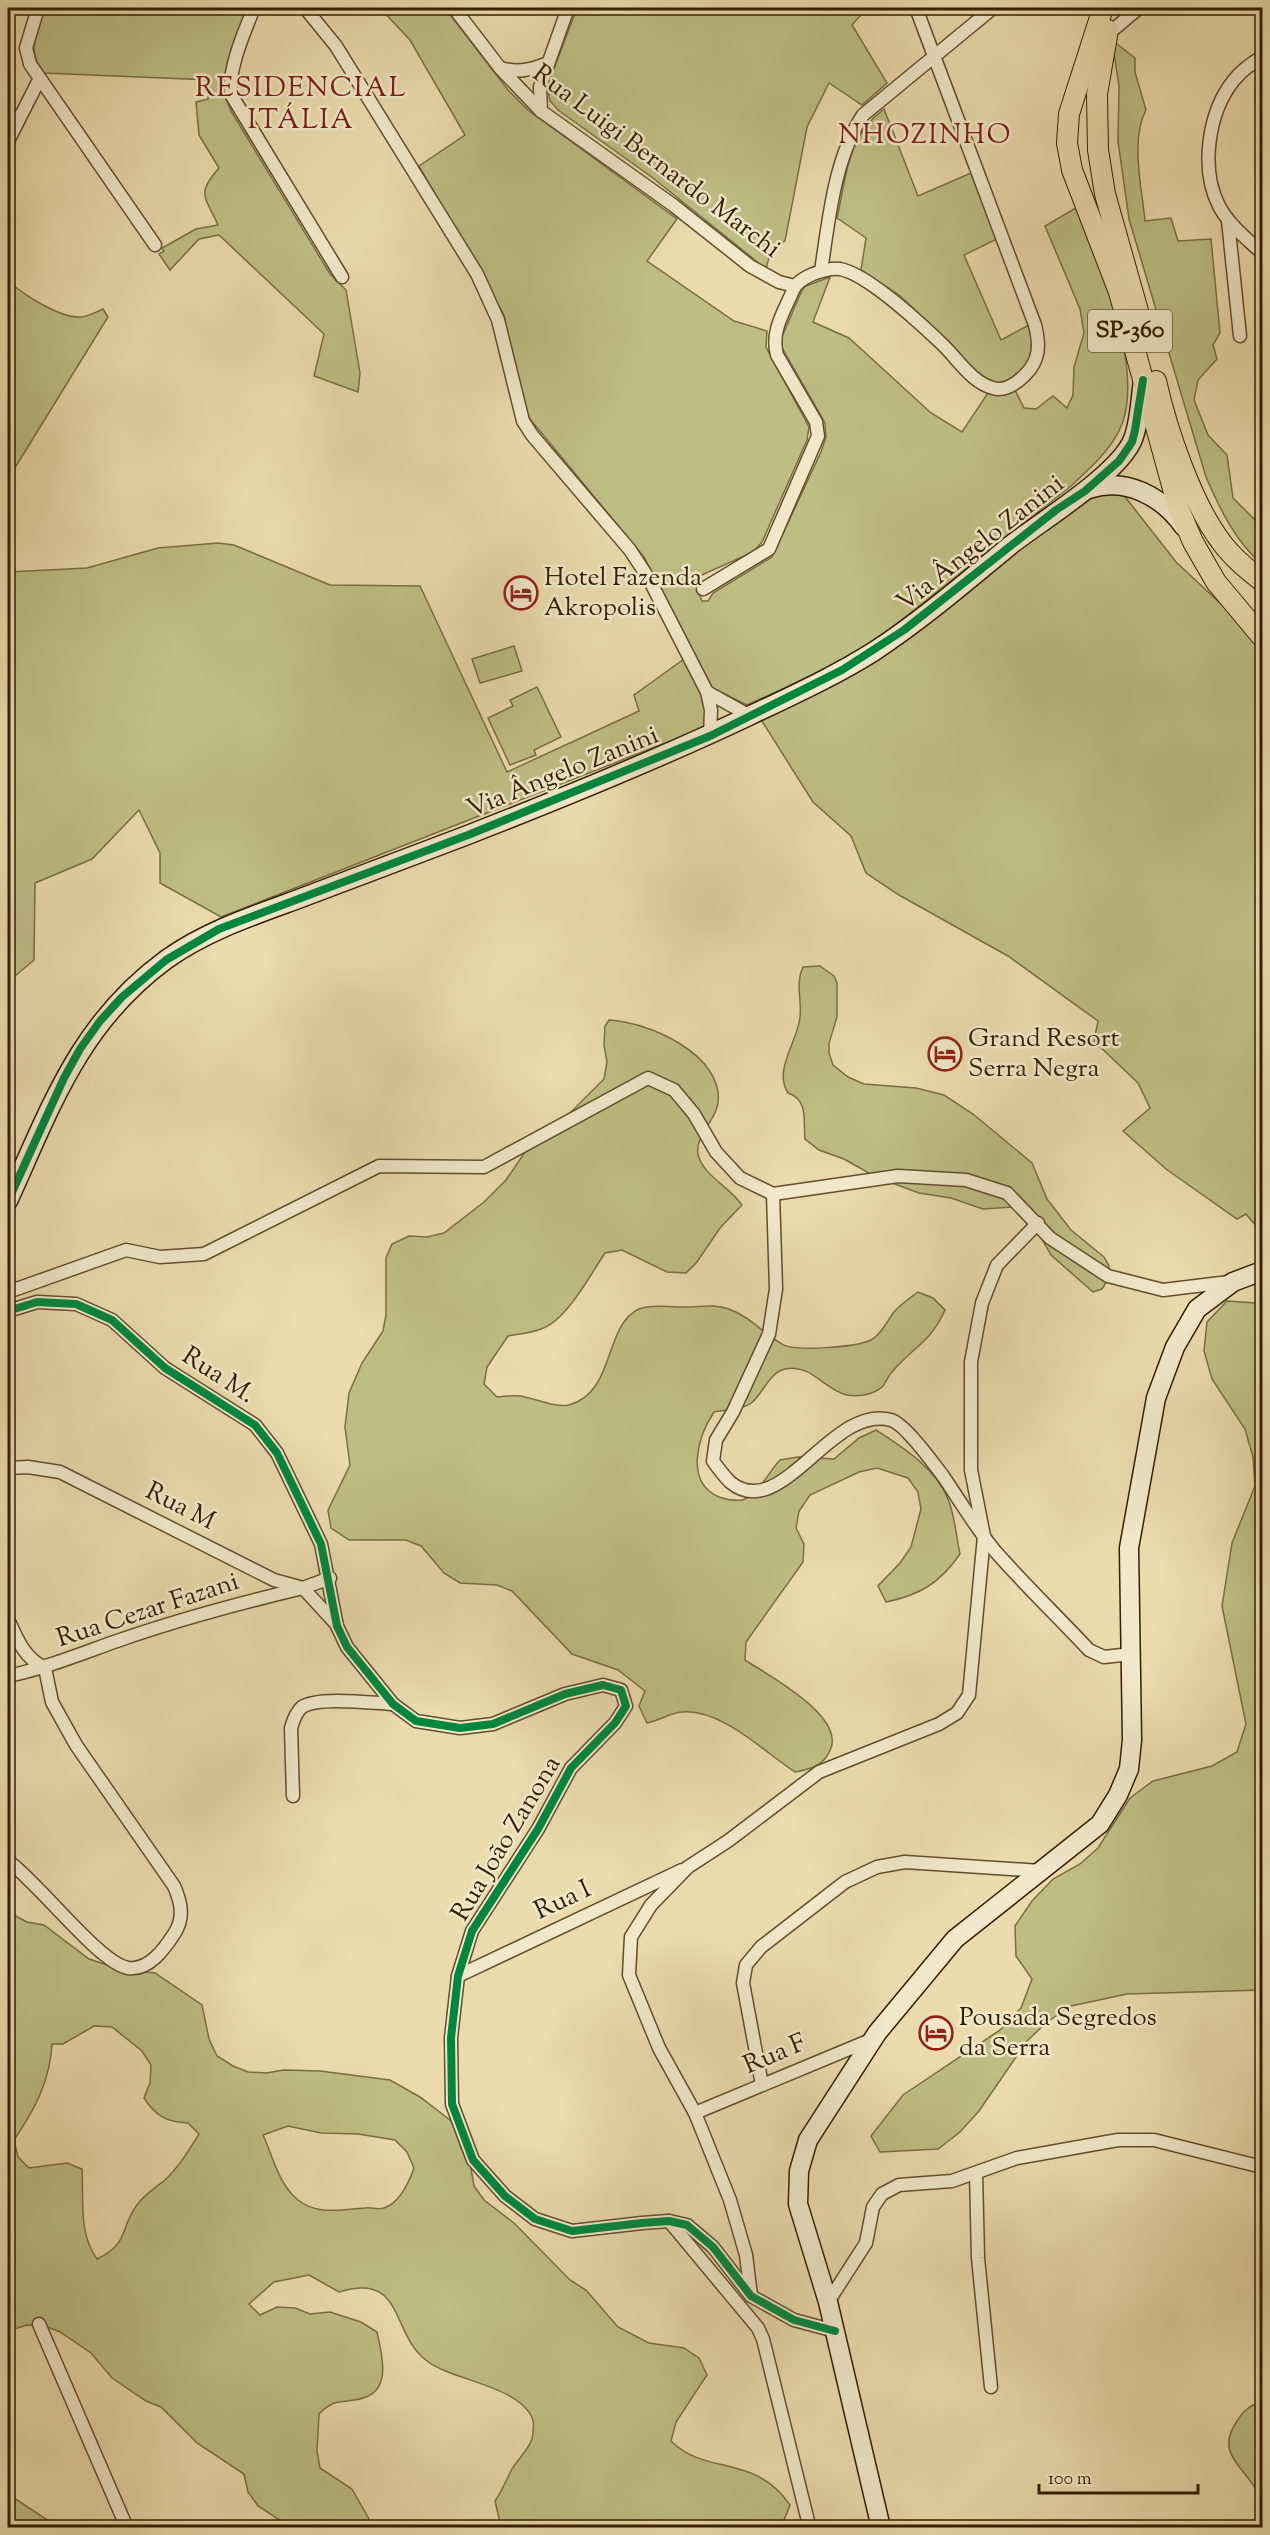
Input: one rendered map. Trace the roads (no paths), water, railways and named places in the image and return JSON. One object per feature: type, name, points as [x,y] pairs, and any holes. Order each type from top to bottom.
[{"type":"main road","name":"SP-360","points":[[1103,8],[1074,94],[1067,136],[1072,170],[1119,292],[1175,497],[1193,542],[1216,582],[1263,637]]},
{"type":"main road","name":"SP-360","points":[[1108,8],[1108,34],[1097,94],[1098,146],[1105,194],[1157,388],[1195,496],[1223,544],[1263,581]]},
{"type":"main road","points":[[1067,136],[1078,128],[1084,129],[1098,146]]},
{"type":"street","points":[[38,8],[26,48],[30,64],[155,245]]},
{"type":"street","points":[[305,8],[336,46],[477,274],[498,320],[523,421],[649,579],[707,692],[711,710],[710,736]]},
{"type":"street","name":"Rua Luigi Bernardo Marchi","points":[[454,8],[500,68],[542,111],[673,205],[750,266],[779,282],[795,286]]},
{"type":"street","points":[[542,111],[540,87],[568,8]]},
{"type":"street","points":[[703,589],[768,549],[818,436],[816,422],[777,355],[774,344],[776,331],[795,286],[821,271],[837,268],[845,271],[892,300],[942,344],[970,373],[991,388],[1007,388],[1020,380],[1036,360],[1039,352],[1035,325],[916,8]]},
{"type":"street","points":[[821,271],[844,153],[851,133],[863,115],[993,8]]},
{"type":"street","points":[[1108,34],[1139,8]]},
{"type":"street","points":[[255,10],[231,74],[229,86],[232,96],[342,277]]},
{"type":"street","points":[[1263,57],[1233,80],[1221,101],[1210,141],[1212,185],[1219,205],[1228,221],[1263,253]]},
{"type":"street","points":[[500,68],[516,72],[528,71],[548,63]]},
{"type":"street","points":[[8,141],[39,80]]},
{"type":"street","points":[[1228,221],[1240,336]]},
{"type":"street","name":"Via Ângelo Zanini","points":[[8,1201],[64,1078],[93,1031],[129,991],[190,944],[219,928],[468,835],[710,736],[783,701],[872,652],[1085,491],[1119,461],[1132,442],[1143,380]]},
{"type":"street","name":"Via Ângelo Zanini","points":[[1085,491],[1109,484],[1136,489],[1150,495],[1175,516],[1193,542]]},
{"type":"street","points":[[707,692],[750,716]]},
{"type":"street","points":[[8,1292],[126,1250],[160,1257],[204,1254],[379,1166],[484,1167],[648,1078],[674,1090],[694,1114],[716,1152],[740,1178],[773,1194],[898,1176],[966,1180],[1007,1193],[1050,1238],[1108,1276],[1163,1290],[1233,1282],[1263,1271]]},
{"type":"street","points":[[773,1194],[776,1289],[769,1334],[733,1412],[716,1440],[712,1461],[731,1483],[751,1491],[766,1491],[784,1480],[849,1425],[873,1418],[893,1420],[928,1455],[984,1536],[1089,1650],[1104,1657],[1131,1654]]},
{"type":"street","points":[[751,2296],[746,2255],[730,2200],[695,2113],[659,2048],[629,1975],[632,1937],[651,1905],[688,1867],[728,1841],[819,1772],[939,1724],[957,1713],[969,1695],[984,1536],[971,1470],[971,1362],[981,1303],[998,1265],[1038,1223]]},
{"type":"street","points":[[881,2528],[828,2302],[798,2204],[799,2171],[808,2140],[873,2038],[955,1939],[1100,1824],[1118,1795],[1129,1769],[1132,1740],[1129,1548],[1156,1398],[1175,1347],[1197,1309],[1233,1282]]},
{"type":"street","name":"Rua M.","points":[[8,1311],[37,1302],[76,1304],[112,1320],[165,1368],[255,1425],[277,1453],[321,1544],[330,1578]]},
{"type":"street","name":"Rua M","points":[[8,1468],[28,1467],[60,1472],[274,1580],[303,1588]]},
{"type":"street","points":[[330,1578],[303,1588],[337,1626]]},
{"type":"street","name":"Rua João Zanona","points":[[330,1578],[337,1626],[346,1647],[393,1704],[416,1721],[460,1728],[493,1724],[565,1694],[603,1685],[621,1690],[626,1706],[615,1723],[571,1768],[538,1829],[472,1931],[458,1976],[451,2038],[452,2104],[472,2160],[505,2196],[535,2219],[572,2231],[669,2221],[687,2225],[713,2247],[751,2296],[794,2320],[835,2331]]},
{"type":"street","name":"Rua Cezar Fazani","points":[[8,1676],[45,1668],[118,1641],[241,1603],[303,1588]]},
{"type":"street","points":[[8,1619],[22,1649],[33,1663],[45,1668],[52,1702],[76,1745],[174,1886],[182,1904],[178,1928],[163,1951],[143,1966],[128,1968],[113,1961],[83,1935],[8,1861]]},
{"type":"street","points":[[293,1796],[291,1728],[293,1719],[302,1707],[315,1702],[393,1704]]},
{"type":"street","points":[[762,2085],[743,1983],[746,1965],[761,1947],[845,1882],[878,1867],[905,1862],[1041,1870]]},
{"type":"street","name":"Rua I","points":[[458,1976],[688,1867]]},
{"type":"street","name":"Rua F","points":[[695,2113],[873,2038]]},
{"type":"street","points":[[828,2302],[866,2243],[873,2207],[882,2194],[899,2185],[952,2181],[1017,2158],[1118,2140],[1154,2140],[1263,2167]]},
{"type":"street","points":[[976,2173],[978,2258],[991,2387]]},
{"type":"street","points":[[669,2221],[758,2328],[764,2339],[808,2521],[807,2528]]},
{"type":"street","points":[[39,2324],[127,2528]]},
{"type":"place","name":"Hotel Fazenda Akropolis","points":[[521,593]]},
{"type":"place","name":"Grand Resort Serra Negra","points":[[945,1054]]},
{"type":"place","name":"Pousada Segredos da Serra","points":[[936,2033]]},
{"type":"district","name":"RESIDENCIAL ITÁLIA","points":[[301,105]]},
{"type":"district","name":"NHOZINHO","points":[[925,136]]}]
